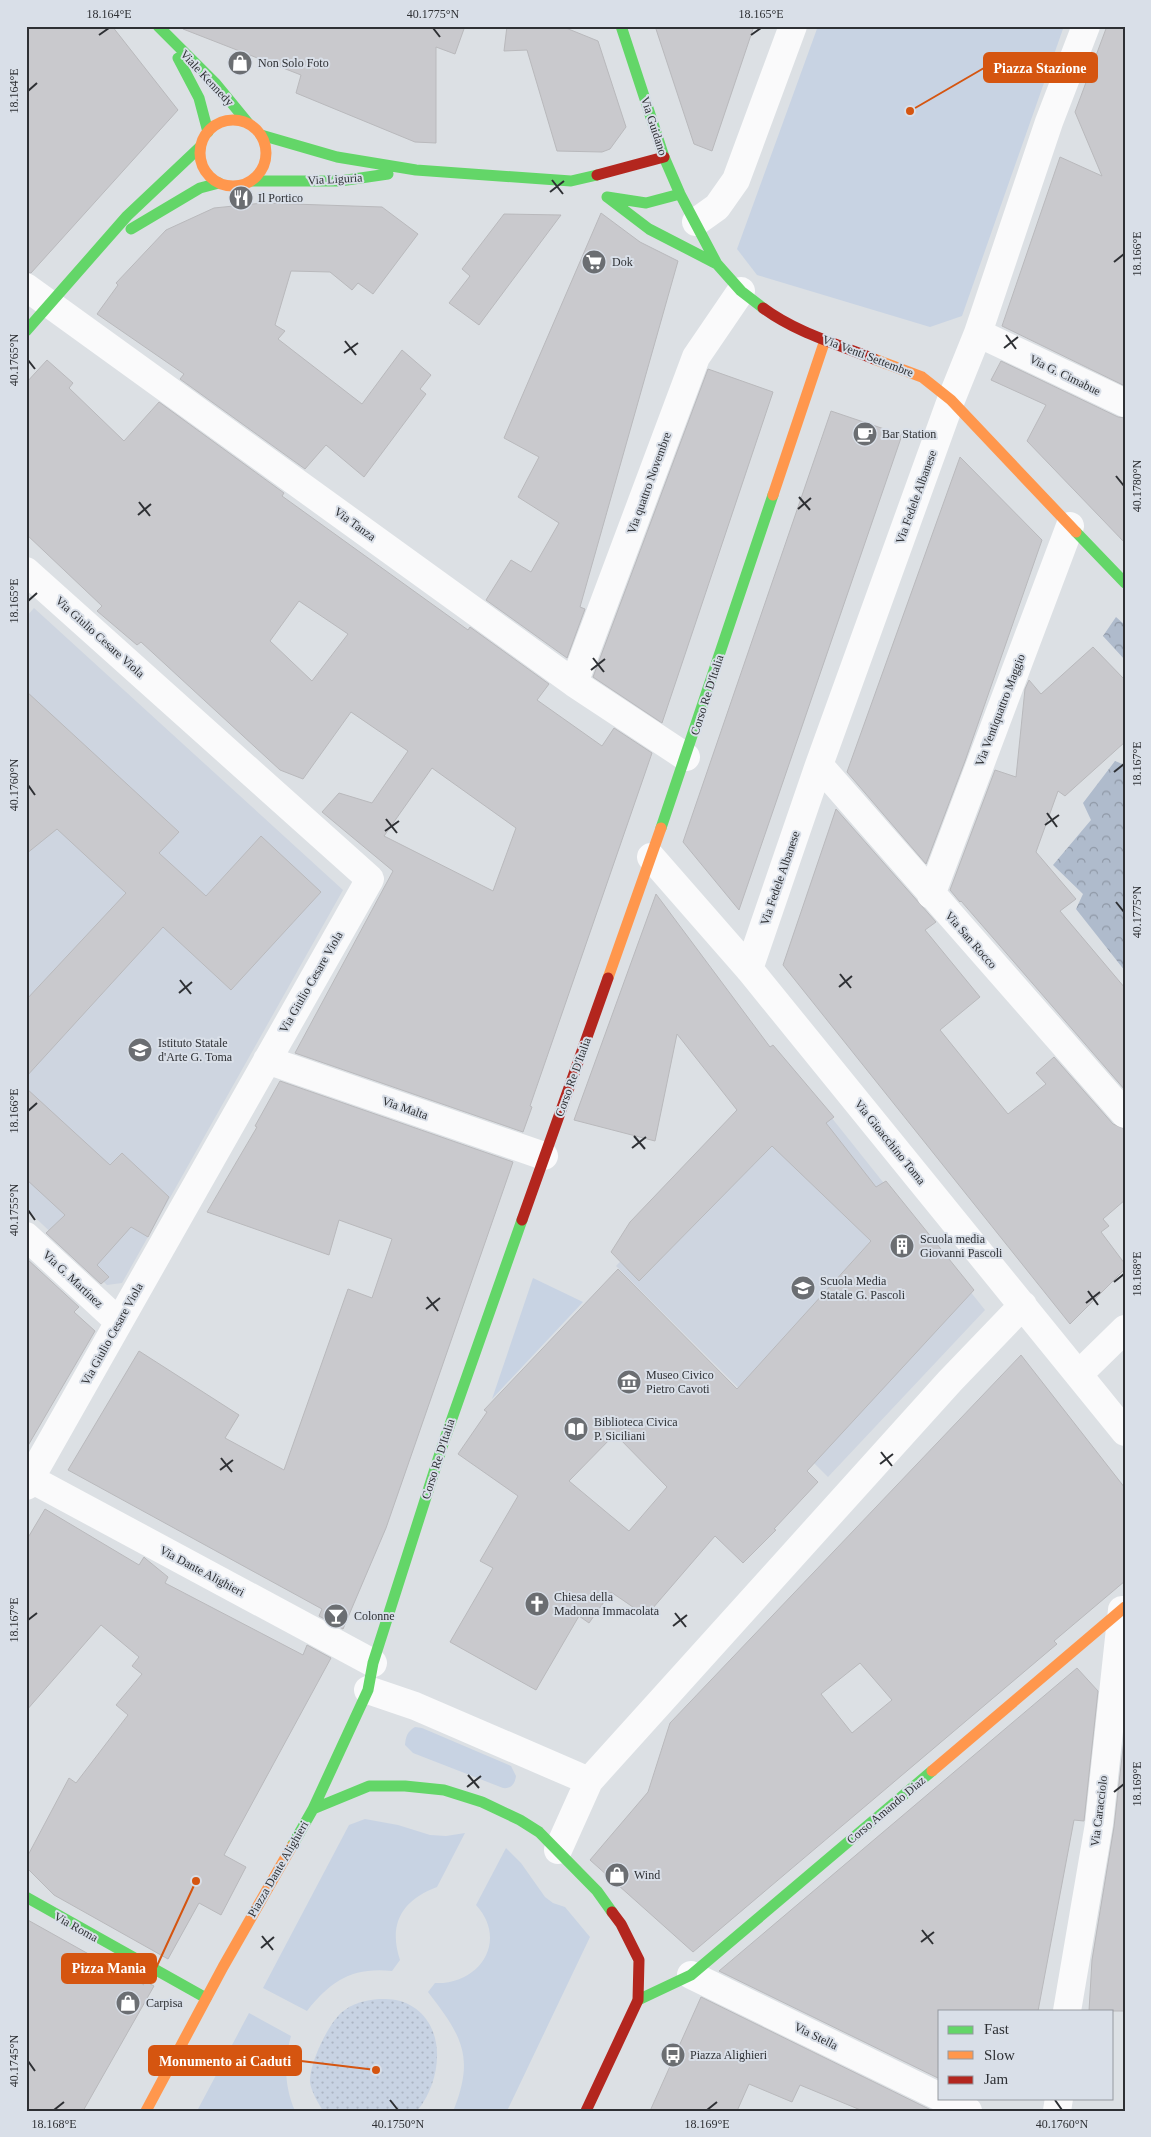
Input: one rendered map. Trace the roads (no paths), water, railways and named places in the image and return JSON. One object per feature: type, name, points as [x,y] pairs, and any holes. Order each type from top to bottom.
[{"type":"main road","name":"Via Guidano","points":[[621,26],[664,156],[680,194],[696,222]]},
{"type":"main road","name":"Viale Kennedy","points":[[162,30],[216,84],[248,123]]},
{"type":"main road","name":"Viale Kennedy","points":[[162,30],[199,98],[208,132]]},
{"type":"main road","points":[[26,331],[127,216],[200,147],[208,132],[219,122],[234,120],[248,123],[261,135],[266,151],[263,168],[252,181],[236,186],[219,183],[200,188],[152,215],[98,250]]},
{"type":"main road","name":"Via Liguria","points":[[261,135],[337,157],[416,170],[572,181]]},
{"type":"main road","points":[[200,147],[201,161],[208,174],[219,183]]},
{"type":"main road","points":[[572,181],[612,172],[664,156]]},
{"type":"main road","name":"Via Liguria","points":[[252,181],[340,181],[416,170]]},
{"type":"main road","points":[[572,181],[599,192],[646,203],[680,194]]},
{"type":"main road","points":[[599,192],[649,229],[717,264]]},
{"type":"main road","name":"Via Venti Settembre","points":[[696,222],[717,264],[741,291],[776,318],[825,340],[922,377],[950,400],[1125,583]]},
{"type":"main road","name":"Corso Re D'Italia","points":[[312,1809],[368,1690],[373,1663],[442,1447],[686,757],[825,340]]},
{"type":"main road","name":"Corso Amando Diaz","points":[[638,2000],[691,1975],[1124,1610]]},
{"type":"main road","name":"Piazza Dante Alighieri","points":[[146,2111],[206,1998],[312,1809],[369,1786],[406,1786],[444,1790],[482,1802],[520,1820],[539,1832],[558,1850],[597,1891],[621,1924],[639,1960],[638,2000],[586,2111]]},
{"type":"main road","name":"Via Roma","points":[[26,1897],[206,1998]]},
{"type":"street","points":[[696,222],[717,207],[736,180],[792,26]]},
{"type":"street","name":"Via Fedele Albanese","points":[[749,969],[819,765],[950,400],[978,333],[1049,122],[1086,26]]},
{"type":"street","name":"Via Tanza","points":[[26,286],[574,683],[686,757]]},
{"type":"street","name":"Via quattro Novembre","points":[[574,683],[696,357],[741,291]]},
{"type":"street","name":"Via G. Cimabue","points":[[978,333],[1125,403]]},
{"type":"street","name":"Via Ventiquattro Maggio","points":[[931,895],[1070,526]]},
{"type":"street","name":"Via Giulio Cesare Viola","points":[[28,1483],[370,879],[29,580]]},
{"type":"street","name":"Via San Rocco","points":[[819,765],[1125,1114]]},
{"type":"street","name":"Via Gioacchino Toma","points":[[651,857],[749,969],[1023,1304],[1125,1432]]},
{"type":"street","name":"Via Malta","points":[[267,1060],[544,1156]]},
{"type":"street","name":"Via G. Martinez","points":[[26,1236],[119,1322]]},
{"type":"street","points":[[558,1850],[589,1780],[943,1389],[1023,1304]]},
{"type":"street","points":[[1078,1374],[1125,1329]]},
{"type":"street","name":"Via Dante Alighieri","points":[[28,1483],[373,1663]]},
{"type":"street","name":"Via Caracciolo","points":[[1067,2010],[1099,1824],[1124,1610]]},
{"type":"street","points":[[368,1690],[415,1706],[589,1780]]},
{"type":"street","name":"Via Stella","points":[[691,1975],[938,2097]]},
{"type":"street","name":"Via Stella","points":[[945,2100],[968,2111]]},
{"type":"place","name":"Non Solo Foto","points":[[240,63]]},
{"type":"place","name":"Piazza Stazione","points":[[910,111]]},
{"type":"place","name":"Il Portico","points":[[241,198]]},
{"type":"place","name":"Dok","points":[[594,262]]},
{"type":"place","name":"Bar Station","points":[[865,434]]},
{"type":"place","name":"Istituto Statale d'Arte G. Toma","points":[[140,1050]]},
{"type":"place","name":"Scuola media Giovanni Pascoli","points":[[902,1246]]},
{"type":"place","name":"Scuola Media Statale G. Pascoli","points":[[803,1288]]},
{"type":"place","name":"Museo Civico Pietro Cavoti","points":[[629,1382]]},
{"type":"place","name":"Biblioteca Civica P. Siciliani","points":[[576,1429]]},
{"type":"place","name":"Chiesa della Madonna Immacolata","points":[[537,1604]]},
{"type":"place","name":"Colonne","points":[[336,1616]]},
{"type":"place","name":"Wind","points":[[617,1875]]},
{"type":"place","name":"Pizza Mania","points":[[196,1881]]},
{"type":"place","name":"Carpisa","points":[[128,2003]]},
{"type":"place","name":"Piazza Alighieri","points":[[673,2055]]},
{"type":"place","name":"Monumento ai Caduti","points":[[376,2070]]}]
